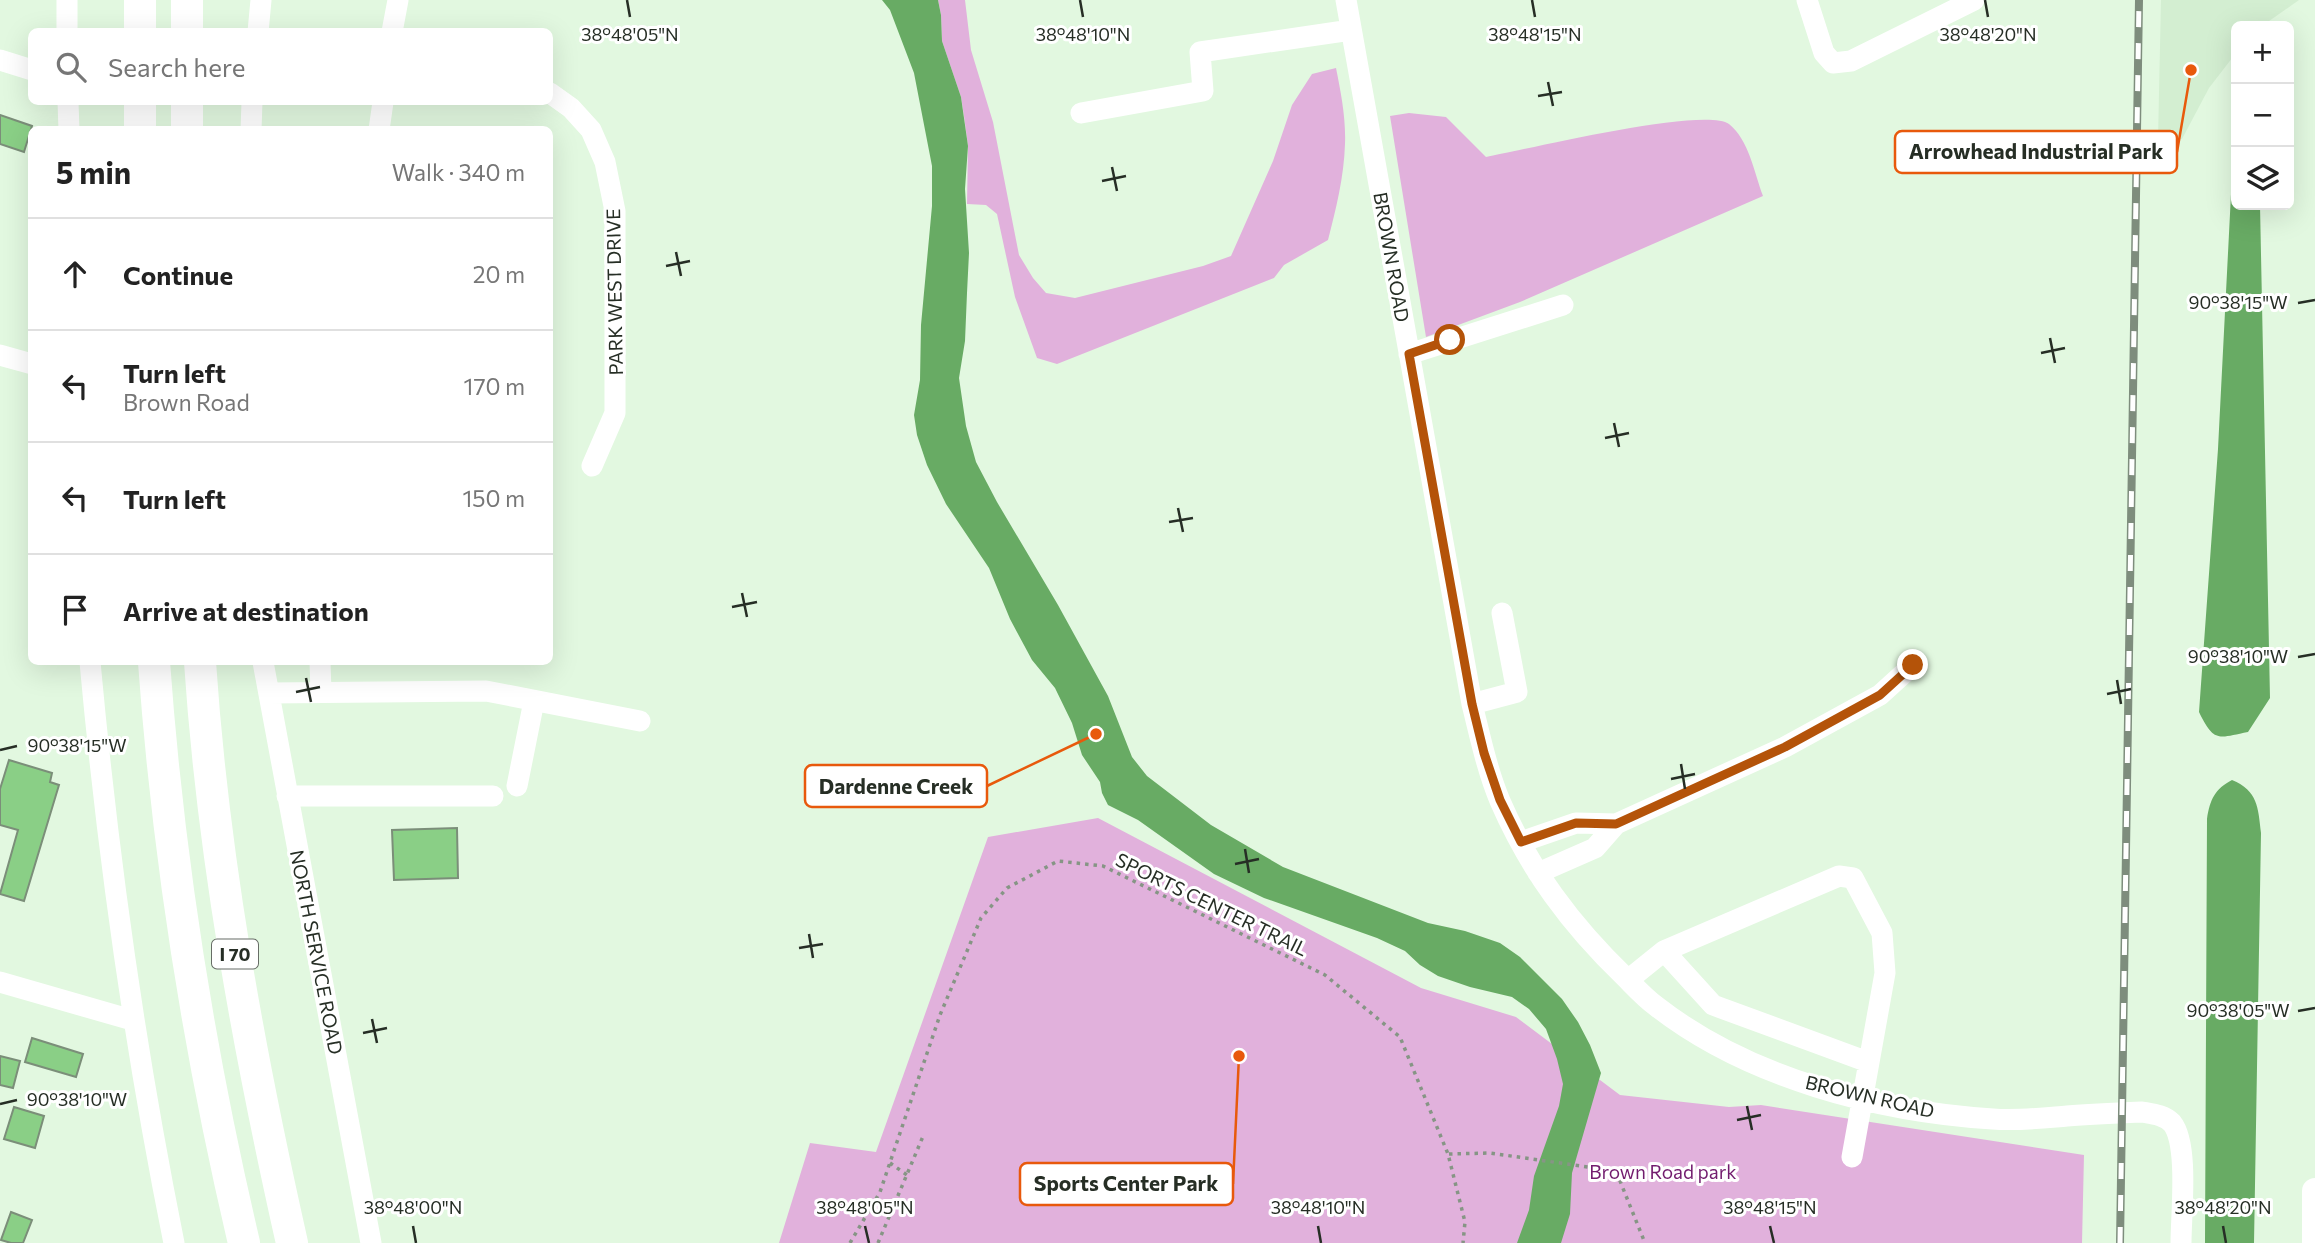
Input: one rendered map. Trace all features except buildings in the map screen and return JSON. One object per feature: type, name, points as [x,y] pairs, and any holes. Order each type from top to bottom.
[{"type":"highway","points":[[140,28],[141,0]]},
{"type":"highway","points":[[187,0],[187,28]]},
{"type":"highway","points":[[140,105],[140,126]]},
{"type":"highway","points":[[187,105],[187,126]]},
{"type":"highway","name":"I 70","points":[[154,665],[167,799],[194,994],[215,1112],[244,1243]]},
{"type":"highway","name":"I 70","points":[[200,665],[210,770],[239,980],[292,1243]]},
{"type":"main road","points":[[2315,1191],[2315,1243]]},
{"type":"street","points":[[67,0],[67,28]]},
{"type":"street","points":[[258,28],[261,0]]},
{"type":"street","points":[[394,28],[398,0]]},
{"type":"street","name":"BROWN ROAD","points":[[1346,0],[1472,704],[1484,753],[1500,800],[1538,873],[1566,915],[1597,950],[1666,1013],[1701,1036],[1748,1061],[1799,1081],[1909,1109],[1993,1119],[2028,1120],[2131,1112],[2157,1114],[2170,1121],[2179,1134],[2182,1151],[2181,1243]]},
{"type":"street","points":[[1807,0],[1824,53],[1833,64],[1851,61],[1974,0]]},
{"type":"street","points":[[1081,113],[1203,91],[1200,52],[1351,30]]},
{"type":"street","points":[[0,60],[28,69]]},
{"type":"street","name":"PARK WEST DRIVE","points":[[553,95],[571,108],[591,130],[605,162],[615,211],[615,413],[592,466]]},
{"type":"street","points":[[68,105],[69,126]]},
{"type":"street","points":[[251,126],[252,105]]},
{"type":"street","points":[[380,126],[383,105]]},
{"type":"street","points":[[1409,354],[1563,305]]},
{"type":"street","points":[[0,355],[28,363]]},
{"type":"street","points":[[1472,704],[1517,692],[1502,613]]},
{"type":"street","points":[[90,665],[99,762],[132,1020],[174,1243]]},
{"type":"street","name":"NORTH SERVICE ROAD","points":[[264,665],[371,1243]]},
{"type":"street","points":[[320,665],[321,692]]},
{"type":"street","points":[[1538,873],[1595,848],[1616,824],[1785,747],[1880,695],[1913,665]]},
{"type":"street","points":[[269,693],[486,691],[640,722]]},
{"type":"street","points":[[517,786],[534,701]]},
{"type":"street","points":[[287,796],[493,796]]},
{"type":"street","points":[[1521,842],[1576,823],[1616,824]]},
{"type":"street","points":[[1628,980],[1664,951],[1839,876],[1853,878],[1882,933],[1885,973],[1852,1157]]},
{"type":"street","points":[[1664,951],[1713,1005],[1868,1062]]},
{"type":"street","points":[[0,982],[132,1020]]},
{"type":"path","name":"SPORTS CENTER TRAIL","points":[[850,1243],[880,1192],[940,1016],[981,918],[1007,888],[1058,861],[1103,866],[1325,975],[1400,1037],[1448,1154],[1465,1222],[1463,1243]]},
{"type":"path","points":[[878,1243],[924,1134]]},
{"type":"path","points":[[1448,1154],[1490,1153],[1616,1171],[1645,1243]]},
{"type":"path","points":[[891,1163],[907,1175]]},
{"type":"shaded area","points":[[882,0],[938,0],[942,41],[961,97],[968,146],[965,189],[969,253],[965,341],[959,378],[966,426],[976,462],[1108,696],[1132,757],[1147,776],[1211,825],[1283,867],[1428,923],[1465,931],[1500,943],[1520,957],[1562,999],[1578,1022],[1601,1073],[1572,1173],[1570,1214],[1561,1243],[1517,1243],[1529,1210],[1534,1176],[1559,1106],[1563,1084],[1546,1029],[1529,1009],[1512,997],[1438,976],[1420,965],[1405,951],[1377,938],[1264,898],[1214,874],[1138,820],[1108,805],[1100,782],[1082,755],[1072,723],[1055,688],[1032,660],[1010,619],[989,568],[946,504],[927,465],[917,435],[914,415],[920,380],[921,325],[932,206],[932,166],[914,73],[890,10]]},
{"type":"shaded area","points":[[2161,0],[2299,0],[2269,21],[2231,21],[2231,59],[2209,88],[2182,139],[2158,140]]},
{"type":"shaded area","points":[[2231,194],[2231,210],[2260,210],[2270,698],[2248,732],[2223,736],[2213,734],[2199,712],[2218,449]]},
{"type":"shaded area","points":[[2232,780],[2241,784],[2252,795],[2261,833],[2254,1243],[2205,1243],[2207,819],[2214,795]]},
{"type":"green space","points":[[938,0],[965,0],[971,50],[993,122],[1019,255],[1046,293],[1075,298],[1203,266],[1231,256],[1273,161],[1292,105],[1312,74],[1336,68],[1344,115],[1345,144],[1337,205],[1328,240],[1284,265],[1274,278],[1057,364],[1037,358],[1015,297],[997,214],[986,205],[967,204],[968,146],[964,116],[961,97],[942,41]]},
{"type":"green space","points":[[1409,113],[1446,117],[1486,157],[1651,125],[1713,120],[1729,124],[1736,131],[1750,157],[1763,196],[1520,302],[1426,337],[1390,116]]},
{"type":"green space","name":"Brown Road park","points":[[1098,818],[1421,988],[1516,1017],[1620,1095],[1729,1107],[1761,1105],[2084,1155],[2082,1243],[779,1243],[810,1143],[876,1152],[988,837]]},
{"type":"railway","points":[[2120,1243],[2139,0]]},
{"type":"place","name":"Arrowhead Industrial Park","points":[[2191,70]]},
{"type":"place","name":"Dardenne Creek","points":[[1096,734]]},
{"type":"place","name":"Sports Center Park","points":[[1239,1056]]},
{"type":"route","points":[[1450,340],[1409,354],[1472,704],[1484,753],[1500,800],[1521,842],[1576,823],[1616,824],[1785,747],[1880,695],[1913,665]]}]
